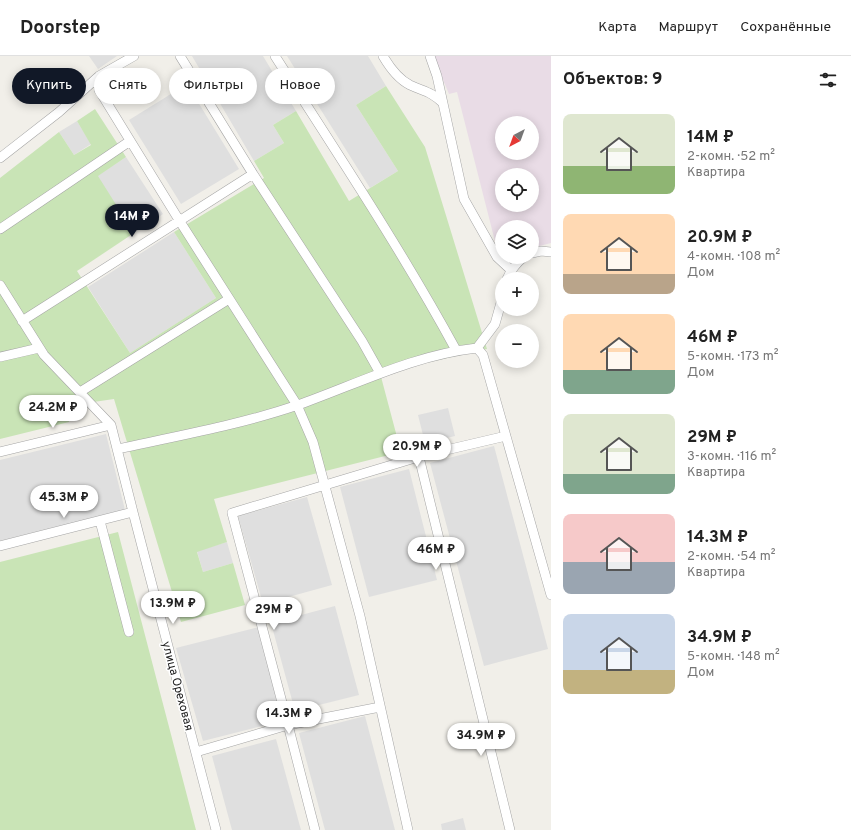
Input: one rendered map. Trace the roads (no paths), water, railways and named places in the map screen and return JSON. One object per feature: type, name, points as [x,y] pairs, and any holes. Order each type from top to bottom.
[{"type":"street","points":[[113,68],[134,56]]},
{"type":"street","points":[[180,56],[253,174],[362,341],[380,373]]},
{"type":"street","points":[[275,56],[373,210],[433,308],[456,350]]},
{"type":"street","points":[[382,56],[392,70],[403,80],[433,94],[443,103]]},
{"type":"street","points":[[430,56],[438,76],[464,199],[497,257],[511,270],[516,264]]},
{"type":"street","points":[[0,158],[59,112],[94,80]]},
{"type":"street","points":[[108,104],[179,220],[297,405],[313,442],[360,616],[408,830]]},
{"type":"street","points":[[0,230],[130,141]]},
{"type":"street","points":[[22,321],[253,174]]},
{"type":"street","points":[[539,251],[551,252]]},
{"type":"street","points":[[0,286],[44,355],[111,426],[0,452]]},
{"type":"street","points":[[80,392],[229,299]]},
{"type":"street","points":[[117,449],[234,424],[297,405],[404,364],[456,350],[477,348],[495,324],[497,316]]},
{"type":"street","points":[[0,357],[39,348]]},
{"type":"street","points":[[477,348],[483,355],[551,595]]},
{"type":"street","name":"улица Ореховая","points":[[111,426],[216,830]]},
{"type":"street","points":[[314,830],[232,513],[419,457],[506,436]]},
{"type":"street","points":[[419,457],[510,830]]},
{"type":"street","points":[[0,546],[133,512]]},
{"type":"street","points":[[100,521],[129,632]]},
{"type":"street","points":[[196,752],[288,725],[380,707]]}]
